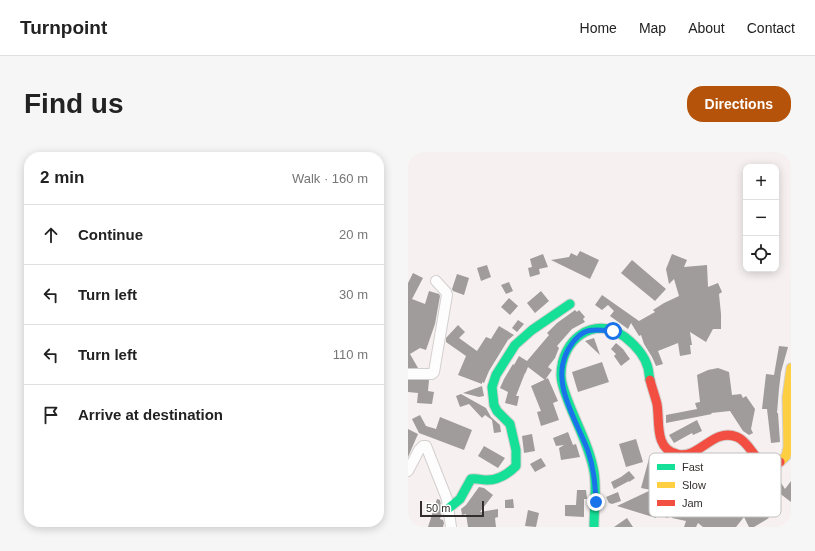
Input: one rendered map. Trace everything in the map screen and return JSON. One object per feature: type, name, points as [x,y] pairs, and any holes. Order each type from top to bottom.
[{"type":"street","points":[[408,374],[432,374],[434,372],[447,295],[436,281]]},
{"type":"street","points":[[449,508],[460,499],[471,479],[492,479],[516,466],[516,450],[510,424],[504,416],[497,411],[494,405],[492,387],[496,375],[515,345],[532,330],[570,304]]},
{"type":"street","points":[[594,527],[596,502],[594,472],[588,452],[567,399],[561,376],[562,365],[567,351],[576,338],[584,332],[593,329],[613,331],[624,336],[637,350],[647,366],[649,379],[657,405],[660,440],[668,449],[675,453]]},
{"type":"street","points":[[786,462],[787,397],[791,368]]},
{"type":"street","points":[[690,453],[719,436],[728,434],[743,440],[754,453]]},
{"type":"street","points":[[408,471],[419,450],[423,446],[426,446],[447,499],[452,527]]},
{"type":"building","points":[[580,251],[599,260],[590,279],[551,260],[569,257],[571,253],[577,256]]},
{"type":"building","points":[[543,254],[548,267],[539,269],[540,274],[530,277],[528,268],[532,267],[530,259]]},
{"type":"building","points":[[672,254],[687,260],[684,267],[707,265],[708,287],[718,283],[722,292],[719,294],[721,329],[713,329],[706,342],[690,332],[692,345],[690,345],[691,354],[680,356],[678,343],[658,351],[663,364],[656,366],[644,344],[641,335],[639,336],[631,323],[628,329],[610,316],[614,311],[608,305],[602,310],[595,305],[602,295],[639,321],[655,312],[653,310],[679,296],[674,279],[669,284],[666,269]]},
{"type":"building","points":[[632,260],[666,289],[655,301],[621,273]]},
{"type":"building","points":[[487,265],[491,277],[481,281],[477,268]]},
{"type":"building","points":[[413,273],[423,278],[412,299],[425,304],[429,291],[439,294],[440,296],[435,324],[426,350],[420,348],[410,354],[418,368],[408,368],[408,283]]},
{"type":"building","points":[[457,274],[469,278],[464,295],[453,291],[452,289]]},
{"type":"building","points":[[509,282],[513,291],[506,294],[501,285]]},
{"type":"building","points":[[541,291],[549,301],[535,313],[527,303]]},
{"type":"building","points":[[509,298],[518,306],[510,315],[501,307]]},
{"type":"building","points":[[575,310],[577,312],[579,310],[585,317],[583,319],[585,322],[572,329],[557,346],[559,348],[555,358],[548,367],[552,370],[545,380],[528,367],[516,396],[519,396],[517,406],[505,403],[508,392],[500,388],[519,356],[527,361],[549,335],[547,333],[557,323]]},
{"type":"building","points":[[518,320],[524,324],[517,332],[512,328]]},
{"type":"building","points":[[458,325],[465,332],[459,338],[477,351],[486,337],[491,339],[499,326],[514,335],[508,340],[489,371],[484,383],[482,382],[482,384],[458,375],[466,356],[446,342],[446,338]]},
{"type":"building","points":[[594,338],[600,355],[585,341]]},
{"type":"building","points":[[616,343],[623,349],[630,359],[621,366],[614,356],[616,354],[611,349]]},
{"type":"building","points":[[779,346],[788,347],[781,372],[779,389],[777,413],[780,442],[771,443],[767,409],[762,409],[766,374],[774,375]]},
{"type":"building","points":[[602,362],[609,382],[578,392],[572,372]]},
{"type":"building","points":[[718,368],[729,372],[732,395],[741,394],[743,398],[746,396],[755,409],[751,429],[753,433],[749,435],[743,431],[730,411],[711,413],[712,414],[666,423],[666,415],[697,409],[695,403],[700,402],[697,375],[708,370]]},
{"type":"building","points":[[548,378],[558,401],[553,403],[559,420],[541,426],[537,412],[541,411],[531,386]]},
{"type":"building","points":[[408,380],[429,380],[428,391],[434,392],[432,404],[417,403],[418,393],[408,392]]},
{"type":"building","points":[[482,386],[484,396],[479,397],[463,393]]},
{"type":"building","points":[[461,394],[486,408],[491,417],[500,425],[501,432],[494,433],[492,420],[485,415],[482,418],[469,404],[460,407],[456,396]]},
{"type":"building","points":[[420,415],[426,426],[436,429],[440,417],[472,430],[464,450],[419,433],[412,419]]},
{"type":"building","points":[[697,420],[702,431],[693,435],[692,433],[674,443],[669,435]]},
{"type":"building","points":[[408,429],[418,434],[408,457]]},
{"type":"building","points":[[568,432],[573,445],[576,444],[580,457],[561,460],[559,448],[564,445],[556,446],[553,438]]},
{"type":"building","points":[[532,434],[535,451],[524,453],[522,436]]},
{"type":"building","points":[[636,439],[643,462],[626,467],[619,444]]},
{"type":"building","points":[[484,446],[505,458],[498,468],[478,456]]},
{"type":"building","points":[[541,458],[546,466],[535,472],[530,464]]},
{"type":"building","points":[[649,459],[649,490],[641,488]]},
{"type":"building","points":[[629,471],[635,478],[614,489],[611,482]]},
{"type":"building","points":[[791,481],[791,502],[781,494],[781,483],[785,489]]},
{"type":"building","points":[[479,487],[484,488],[493,495],[480,512],[498,509],[498,517],[495,518],[496,527],[468,527],[466,514],[462,515],[461,509],[466,505]]},
{"type":"building","points":[[577,490],[586,490],[587,499],[584,499],[584,517],[565,516],[565,505],[576,505]]},
{"type":"building","points":[[649,491],[649,516],[617,506]]},
{"type":"building","points":[[618,492],[621,501],[612,504],[609,503],[606,497]]},
{"type":"building","points":[[437,499],[440,500],[442,512],[440,519],[443,520],[443,527],[428,527]]},
{"type":"building","points":[[513,499],[514,508],[505,508],[505,500]]},
{"type":"building","points":[[528,510],[539,513],[536,527],[525,526]]},
{"type":"building","points":[[744,517],[736,527],[703,527],[698,523],[696,527],[684,527],[686,521],[672,518]]},
{"type":"building","points":[[744,517],[769,518],[754,527],[749,527]]},
{"type":"building","points":[[627,518],[633,527],[614,527]]},
{"type":"traffic: fast","points":[[449,508],[460,499],[471,479],[495,479],[507,474],[516,466],[516,450],[510,424],[497,411],[494,405],[492,387],[496,375],[515,345],[532,330],[570,304]]},
{"type":"traffic: fast","points":[[594,527],[594,472],[586,445],[562,382],[562,362],[573,342],[581,334],[602,328],[613,331],[625,337],[639,351],[647,364],[650,380]]},
{"type":"traffic: slow","points":[[781,461],[786,456],[788,447],[787,397],[791,368]]},
{"type":"traffic: jam","points":[[650,380],[657,404],[661,440],[670,451],[675,453]]},
{"type":"traffic: jam","points":[[690,453],[721,436],[728,435],[737,437],[743,441],[753,453]]},
{"type":"route","points":[[596,502],[594,472],[588,452],[563,387],[561,376],[562,365],[567,351],[576,338],[584,332],[593,329],[613,331]]}]
